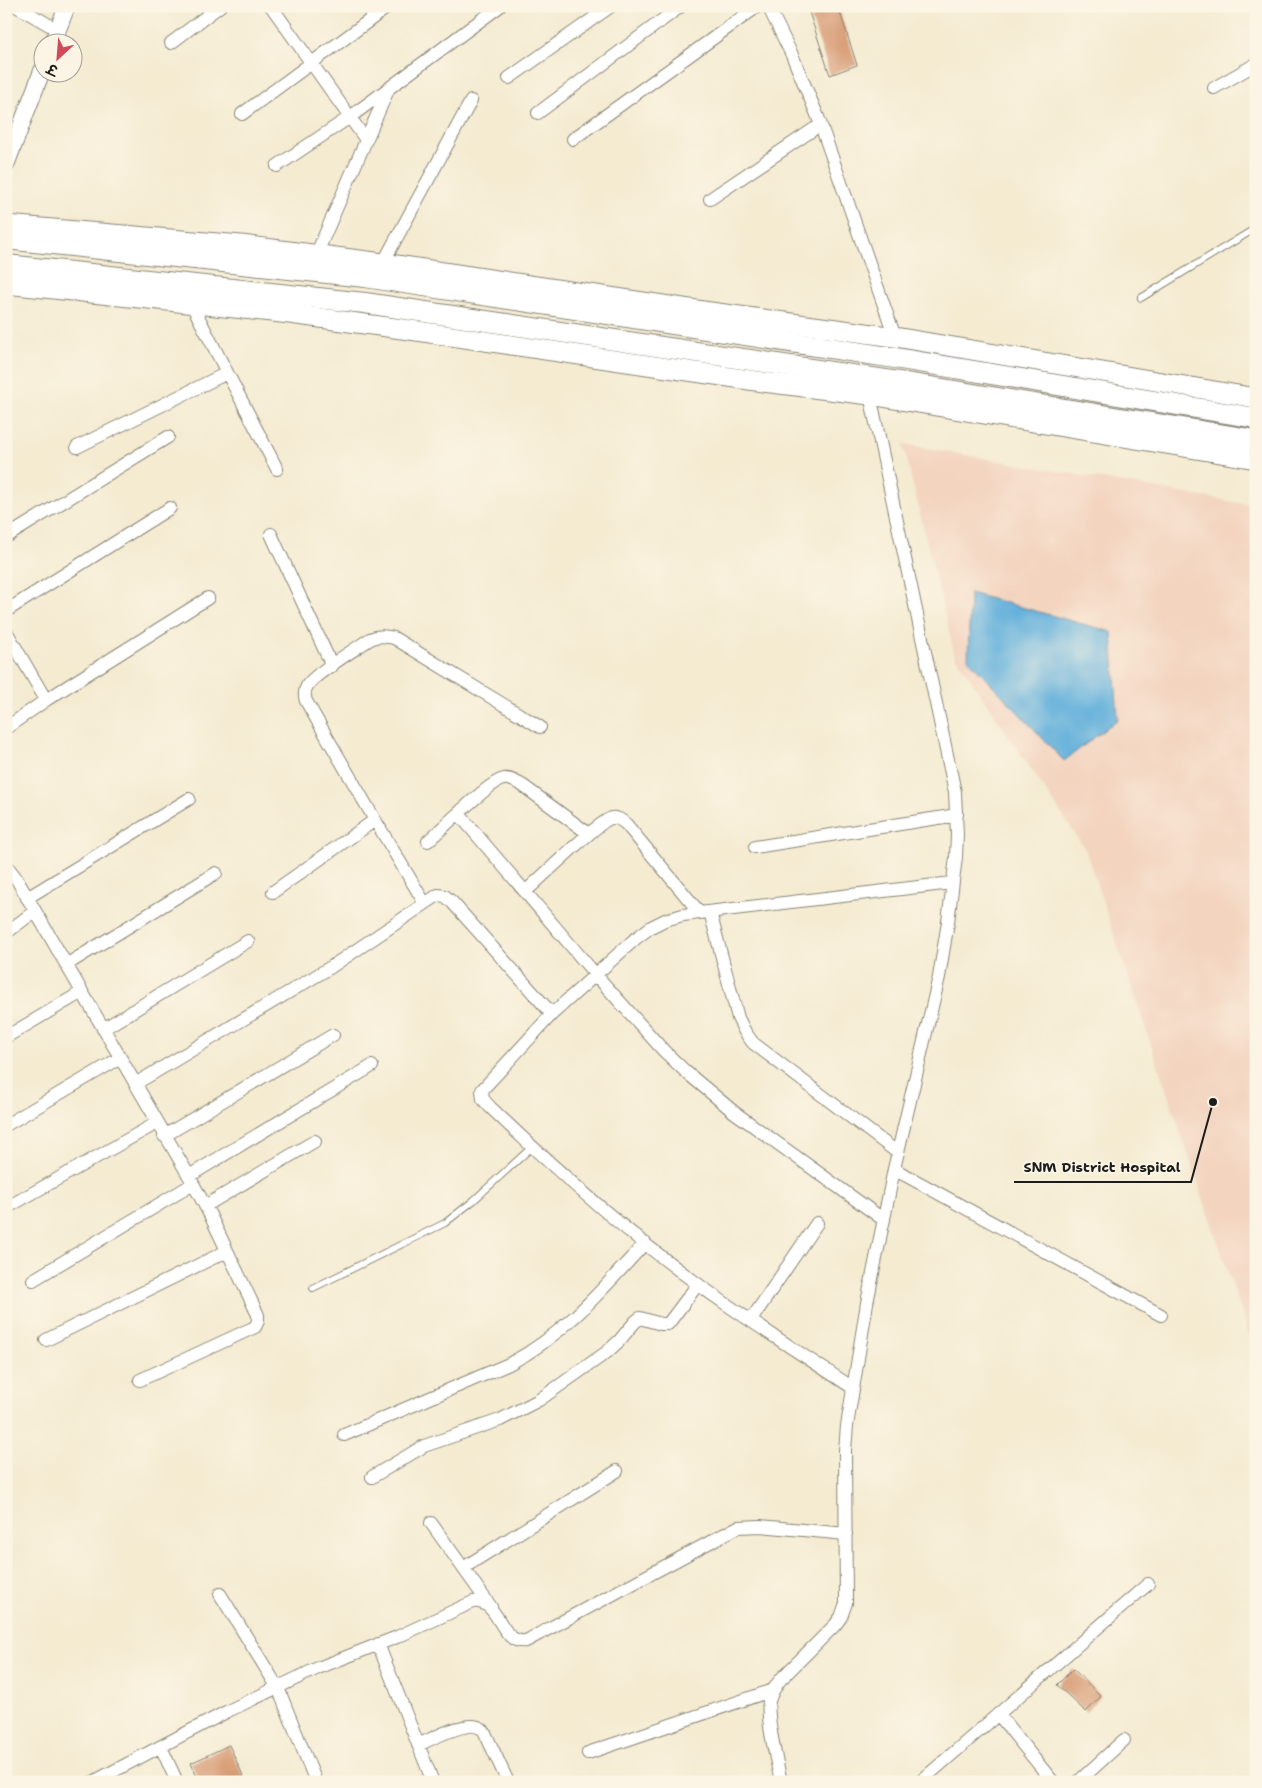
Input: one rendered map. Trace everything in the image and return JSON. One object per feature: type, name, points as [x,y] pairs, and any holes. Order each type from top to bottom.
[{"type":"main road","points":[[6,225],[241,245],[383,263],[895,338],[1256,398]]},
{"type":"main road","points":[[6,239],[365,277],[905,360],[1256,418]]},
{"type":"main road","points":[[6,265],[365,303],[899,382],[1256,440]]},
{"type":"main road","points":[[6,284],[290,314],[408,329],[753,380],[870,395],[1256,459]]},
{"type":"street","points":[[16,6],[51,32]]},
{"type":"street","points":[[57,32],[67,6]]},
{"type":"street","points":[[171,43],[220,6]]},
{"type":"street","points":[[242,114],[389,6]]},
{"type":"street","points":[[277,166],[350,117],[500,6]]},
{"type":"street","points":[[509,78],[612,6]]},
{"type":"street","points":[[538,113],[681,6]]},
{"type":"street","points":[[573,139],[758,6]]},
{"type":"street","points":[[768,6],[806,88],[895,338]]},
{"type":"street","points":[[276,8],[312,64],[366,140]]},
{"type":"street","points":[[1214,88],[1256,64]]},
{"type":"street","points":[[6,165],[38,82]]},
{"type":"street","points":[[316,254],[389,87]]},
{"type":"street","points":[[383,263],[471,101]]},
{"type":"street","points":[[710,199],[820,125]]},
{"type":"street","points":[[191,304],[277,469]]},
{"type":"street","points":[[76,447],[227,373]]},
{"type":"street","points":[[781,1782],[768,1713],[769,1700],[780,1680],[827,1634],[841,1617],[846,1603],[845,1450],[853,1388],[867,1303],[894,1169],[939,977],[948,922],[956,842],[957,815],[954,785],[870,395]]},
{"type":"street","points":[[6,537],[168,437]]},
{"type":"street","points":[[6,611],[170,508]]},
{"type":"street","points":[[271,534],[332,666]]},
{"type":"street","points":[[6,728],[46,700],[208,598]]},
{"type":"street","points":[[6,631],[46,700]]},
{"type":"street","points":[[424,902],[374,820],[306,701],[304,695],[305,688],[309,682],[370,639],[376,636],[385,636],[394,638],[540,727]]},
{"type":"street","points":[[428,841],[491,785],[504,779],[513,780],[522,785],[589,834]]},
{"type":"street","points":[[27,898],[189,798]]},
{"type":"street","points":[[459,814],[595,974],[663,1050],[734,1112],[884,1220]]},
{"type":"street","points":[[755,848],[957,815]]},
{"type":"street","points":[[526,891],[589,834],[611,818],[619,818],[705,913],[738,1018],[753,1043],[898,1153]]},
{"type":"street","points":[[273,892],[374,820]]},
{"type":"street","points":[[6,865],[191,1180],[258,1315],[258,1321],[255,1326],[140,1380]]},
{"type":"street","points":[[66,965],[216,873]]},
{"type":"street","points":[[853,1388],[698,1284],[645,1243],[589,1198],[532,1148],[483,1099],[482,1090],[552,1014],[595,974],[635,939],[651,927],[665,920],[705,913],[952,883]]},
{"type":"street","points":[[135,1084],[331,967],[438,894],[445,896],[452,902],[552,1014]]},
{"type":"street","points":[[6,934],[35,912]]},
{"type":"street","points":[[103,1029],[248,941]]},
{"type":"street","points":[[6,1037],[82,992]]},
{"type":"street","points":[[164,1136],[333,1035]]},
{"type":"street","points":[[6,1125],[120,1058]]},
{"type":"street","points":[[33,1280],[372,1066]]},
{"type":"street","points":[[6,1208],[157,1123]]},
{"type":"street","points":[[205,1206],[315,1141]]},
{"type":"street","points":[[894,1169],[1161,1315]]},
{"type":"street","points":[[751,1320],[817,1223]]},
{"type":"street","points":[[344,1435],[527,1355],[581,1312],[645,1243]]},
{"type":"street","points":[[46,1340],[227,1250]]},
{"type":"street","points":[[372,1476],[424,1446],[500,1420],[539,1400],[607,1352],[640,1318],[668,1324],[698,1284]]},
{"type":"street","points":[[463,1568],[617,1470]]},
{"type":"street","points":[[430,1523],[513,1639],[520,1642],[526,1641],[738,1527],[760,1526],[846,1534]]},
{"type":"street","points":[[920,1782],[1148,1584]]},
{"type":"street","points":[[220,1594],[278,1688],[316,1782]]},
{"type":"street","points":[[94,1782],[230,1710],[318,1668],[473,1602],[479,1601],[492,1609]]},
{"type":"street","points":[[378,1644],[433,1782]]},
{"type":"street","points":[[588,1753],[773,1690]]},
{"type":"street","points":[[998,1714],[1053,1782]]},
{"type":"street","points":[[418,1745],[466,1725],[476,1726],[482,1729],[486,1735],[508,1782]]},
{"type":"street","points":[[1078,1782],[1124,1740]]},
{"type":"street","points":[[161,1747],[177,1782]]},
{"type":"lane","points":[[1141,298],[1256,228]]},
{"type":"lane","points":[[313,1288],[445,1223],[473,1201],[532,1148]]},
{"type":"shaded area","points":[[903,444],[1256,506],[1256,1355],[1085,849],[955,656]]},
{"type":"water","points":[[970,593],[1112,632],[1118,719],[1064,761],[968,659]]},
{"type":"building","points":[[807,6],[838,6],[857,65],[830,75]]},
{"type":"building","points":[[1073,1669],[1101,1696],[1086,1712],[1057,1685]]},
{"type":"building","points":[[229,1745],[246,1782],[199,1782],[191,1763]]},
{"type":"place","name":"SNM District Hospital","points":[[1213,1102]]}]
